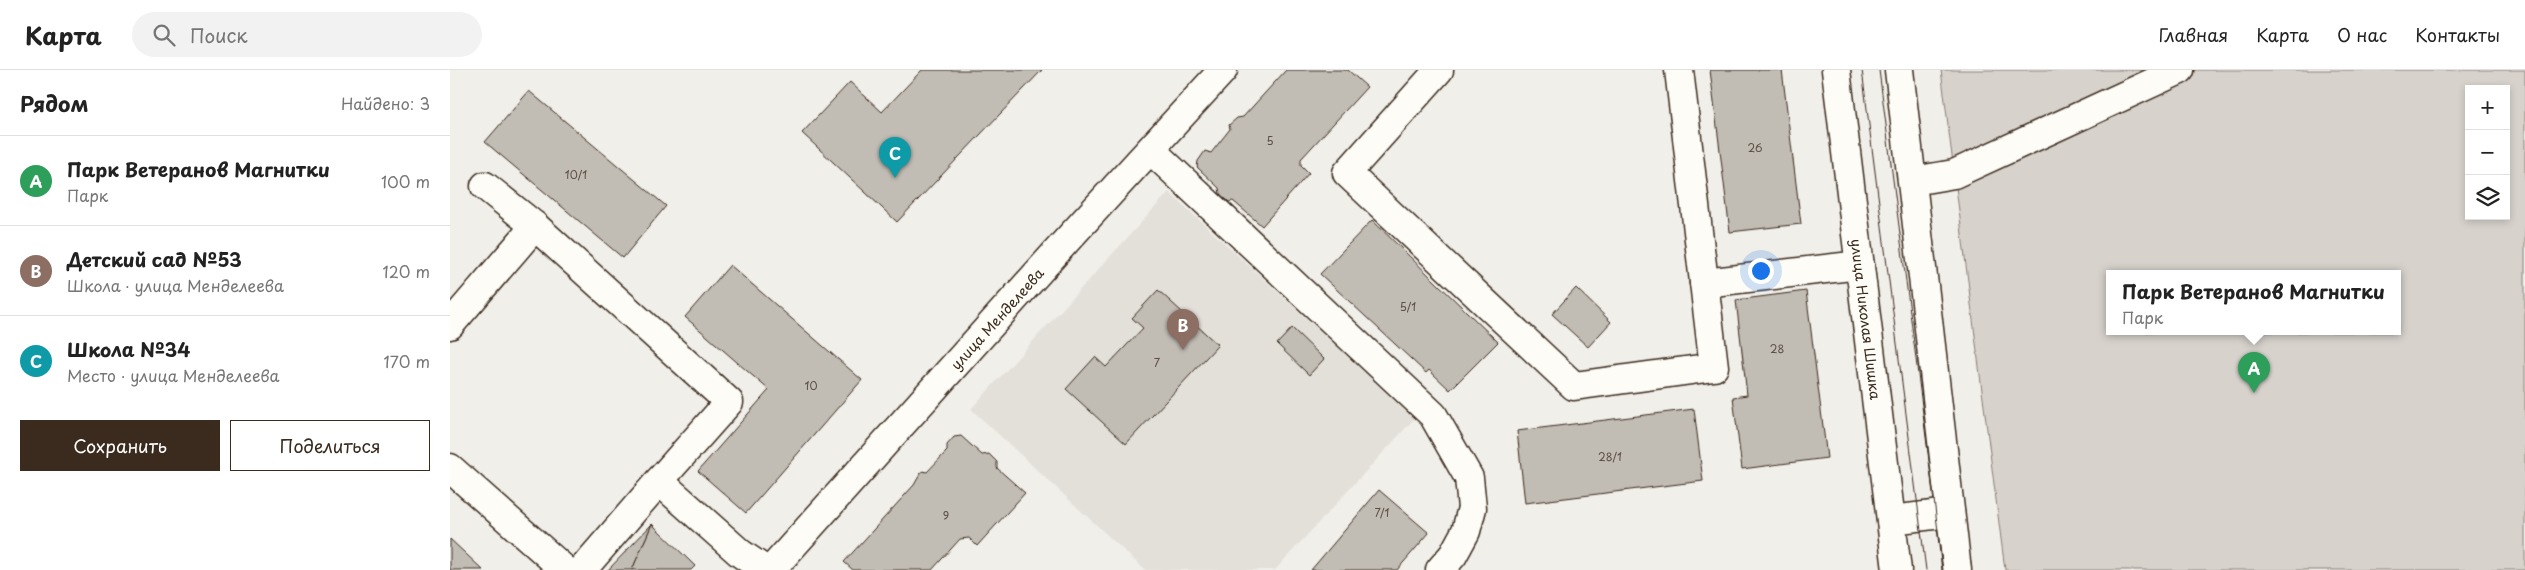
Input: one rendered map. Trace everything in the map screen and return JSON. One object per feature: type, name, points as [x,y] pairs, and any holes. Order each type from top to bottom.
[{"type":"main road","name":"улица Менделеева","points":[[771,570],[1223,70]]},
{"type":"main road","points":[[1439,70],[1347,173],[1574,386],[1714,367],[1679,70]]},
{"type":"main road","name":"улица Николая Шишка","points":[[1836,70],[1897,570]]},
{"type":"main road","points":[[1899,70],[1957,570]]},
{"type":"main road","points":[[1913,181],[1954,174],[2180,70]]},
{"type":"main road","points":[[1151,150],[1282,284],[1433,415],[1469,478],[1472,508],[1466,531],[1453,555],[1440,570]]},
{"type":"main road","points":[[485,186],[535,226],[729,402],[582,570]]},
{"type":"main road","points":[[450,325],[535,226]]},
{"type":"main road","points":[[1704,283],[1860,265]]},
{"type":"main road","points":[[450,468],[564,570]]},
{"type":"main road","points":[[659,480],[740,553],[765,570]]},
{"type":"main road","points":[[1891,520],[1950,513]]},
{"type":"shaded area","points":[[1941,70],[2525,70],[2525,570],[2005,570]]},
{"type":"shaded area","points":[[1169,192],[1415,418],[1275,570],[1145,570],[971,409]]},
{"type":"building","points":[[922,70],[1042,70],[897,222],[802,133],[850,82],[882,112]]},
{"type":"building","points":[[1286,70],[1348,70],[1367,87],[1301,159],[1301,165],[1309,173],[1262,226],[1233,201],[1229,202],[1220,194],[1219,188],[1197,167],[1198,161],[1205,151],[1211,153],[1230,129],[1229,125],[1237,118],[1243,117]]},
{"type":"building","points":[[1710,70],[1782,70],[1801,224],[1730,232]]},
{"type":"building","points":[[529,91],[666,206],[623,258],[485,142]]},
{"type":"building","points":[[1372,220],[1498,342],[1450,390],[1429,370],[1426,373],[1320,274]]},
{"type":"building","points":[[730,265],[862,380],[746,513],[698,471],[769,390],[685,317]]},
{"type":"building","points":[[1576,288],[1611,322],[1588,347],[1552,314]]},
{"type":"building","points":[[1158,290],[1218,345],[1126,444],[1066,389],[1095,357],[1106,367],[1143,328],[1132,318]]},
{"type":"building","points":[[1806,291],[1827,458],[1742,469],[1733,397],[1747,395],[1736,300]]},
{"type":"building","points":[[1292,328],[1324,359],[1309,375],[1277,344]]},
{"type":"building","points":[[1694,409],[1703,481],[1525,503],[1517,431]]},
{"type":"building","points":[[961,436],[982,455],[989,454],[997,462],[997,468],[1025,493],[977,546],[969,538],[960,539],[932,570],[853,570],[844,562],[914,485],[922,471],[927,472],[947,451],[947,445],[954,437]]},
{"type":"building","points":[[1379,490],[1429,533],[1397,570],[1311,570]]},
{"type":"building","points":[[652,524],[632,570],[608,570]]},
{"type":"building","points":[[652,524],[695,566],[691,570],[632,570]]},
{"type":"building","points":[[450,539],[483,570],[450,570]]},
{"type":"tram line","points":[[1862,70],[1926,570]]},
{"type":"tram line","points":[[1879,70],[1943,570]]},
{"type":"place","name":"Школа №34","points":[[895,178]]},
{"type":"place","name":"Детский сад №53","points":[[1183,350]]},
{"type":"place","name":"Парк Ветеранов Магнитки","points":[[2254,393]]}]
